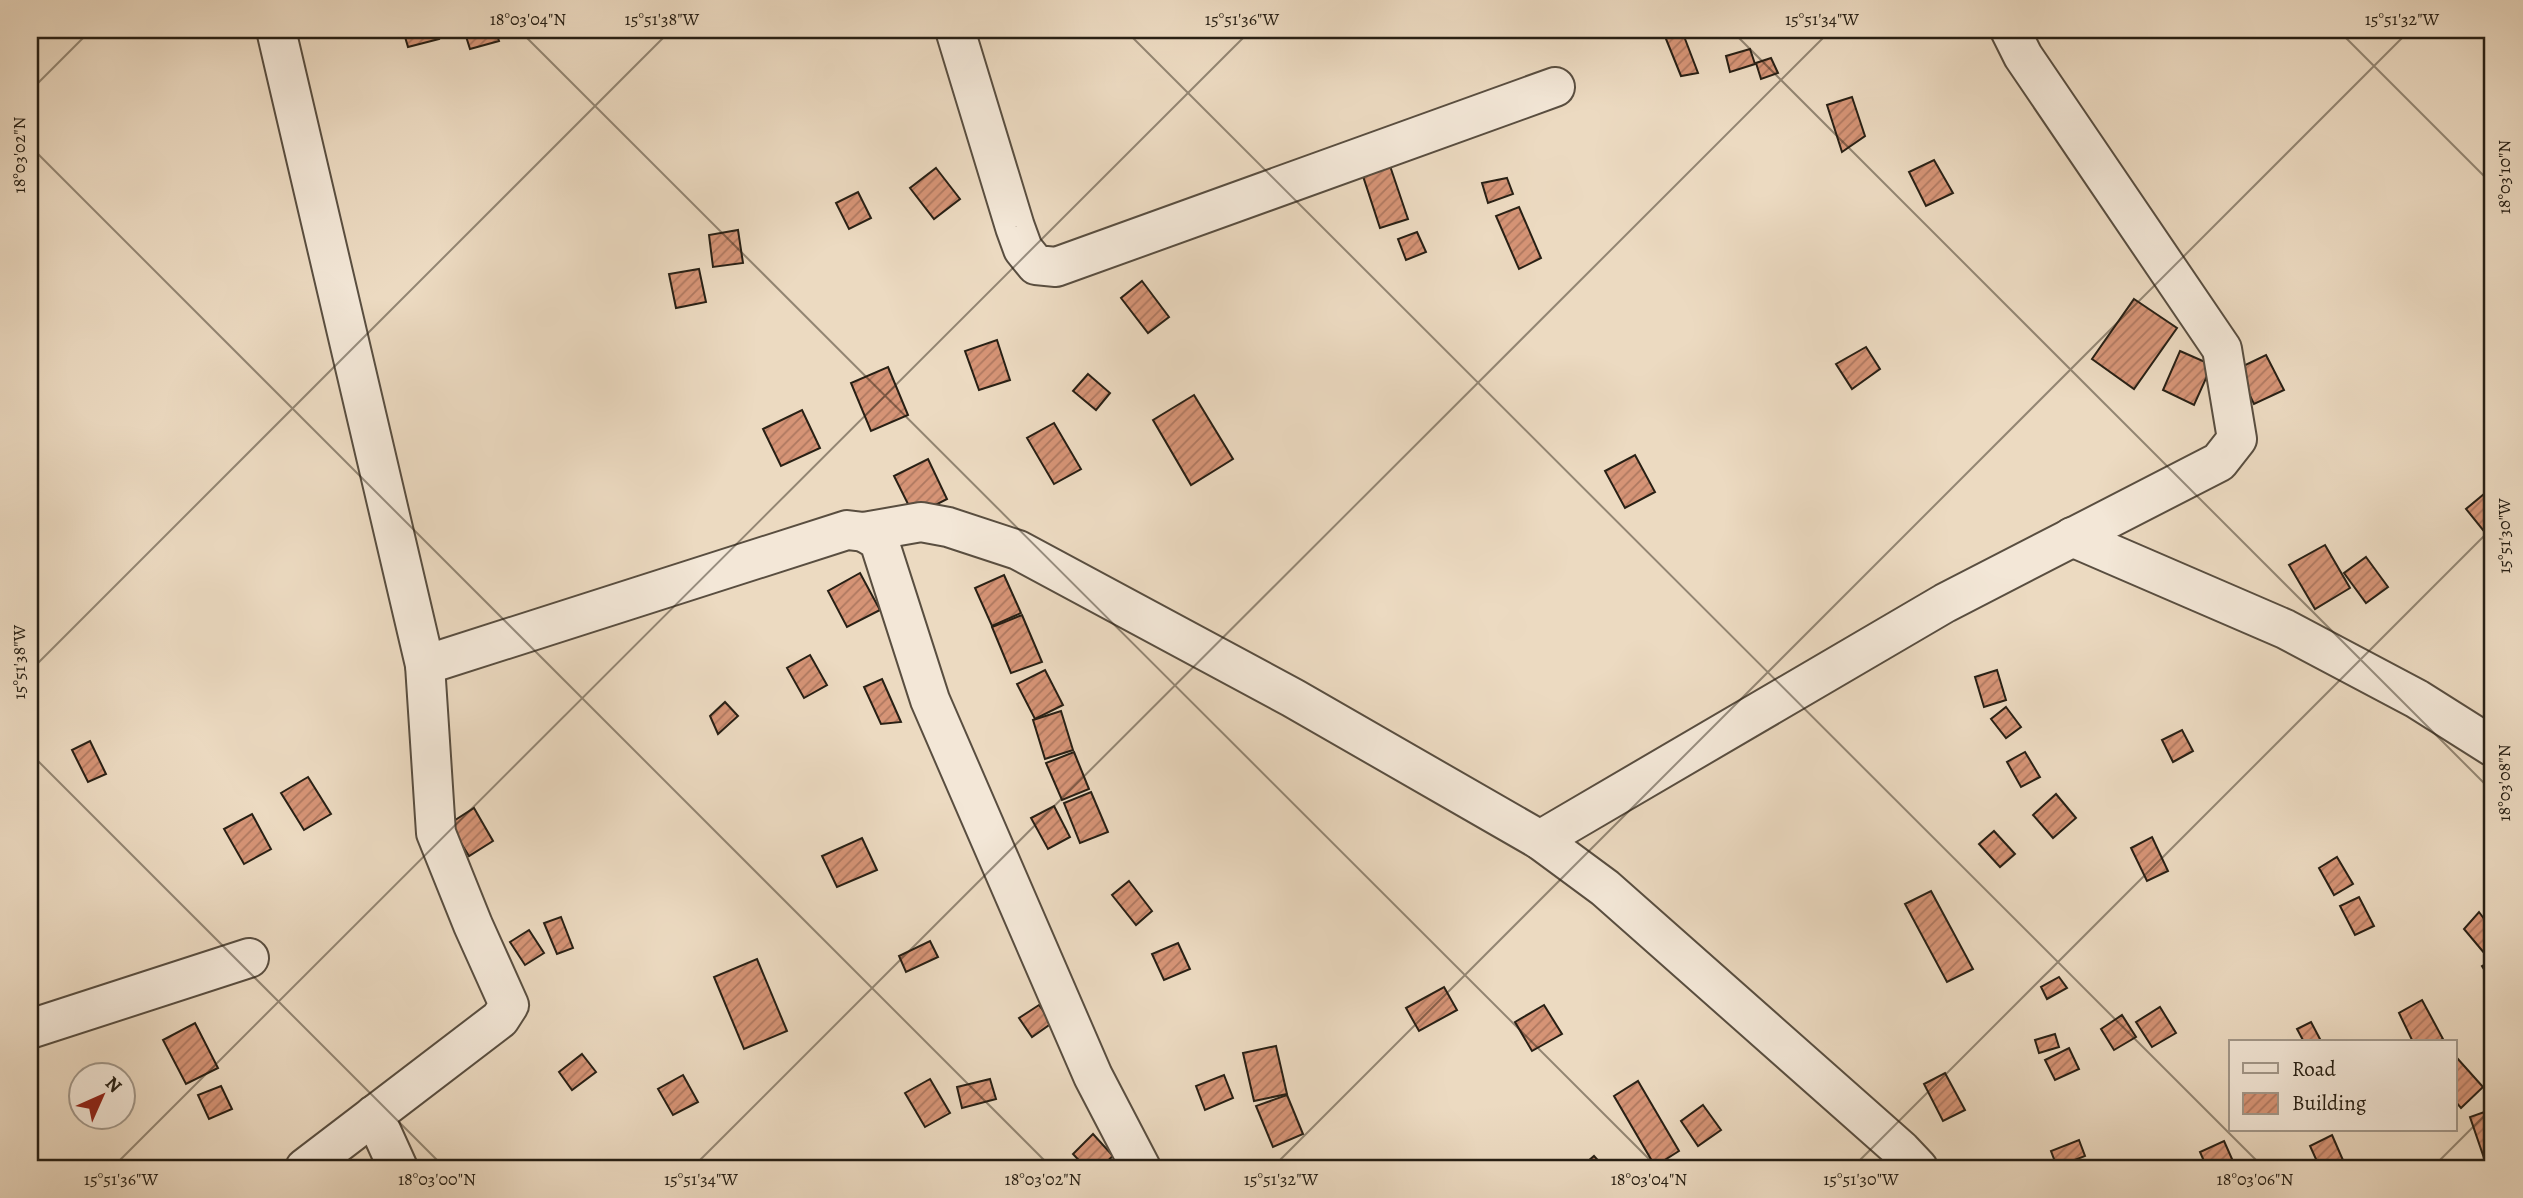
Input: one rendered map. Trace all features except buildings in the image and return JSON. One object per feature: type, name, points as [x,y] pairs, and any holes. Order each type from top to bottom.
[{"type":"street","points":[[276,30],[425,665],[436,833],[509,1005],[500,1019],[305,1168]]},
{"type":"street","points":[[955,30],[1023,249],[1036,265],[1056,267],[1555,87]]},
{"type":"street","points":[[1540,840],[1945,603],[2219,461],[2237,439],[2222,349],[2023,56],[2010,30]]},
{"type":"street","points":[[425,665],[847,530],[864,532],[921,522],[948,527],[1018,550],[1293,698],[1540,840],[1605,888],[1918,1168]]},
{"type":"street","points":[[864,532],[879,541],[930,700],[1093,1076],[1141,1168]]},
{"type":"street","points":[[2072,537],[2285,629],[2417,699],[2493,747]]},
{"type":"street","points":[[30,1029],[249,958]]},
{"type":"street","points":[[374,1115],[398,1168]]}]
